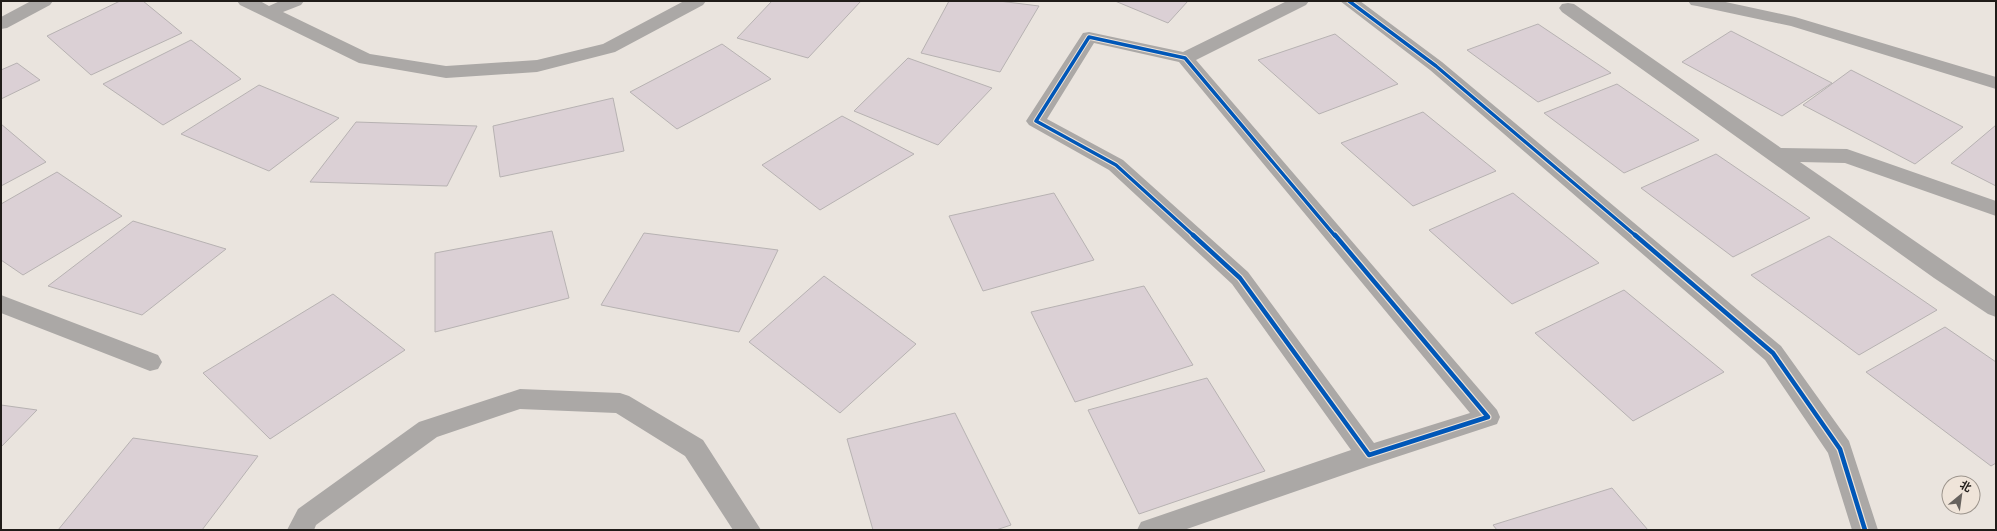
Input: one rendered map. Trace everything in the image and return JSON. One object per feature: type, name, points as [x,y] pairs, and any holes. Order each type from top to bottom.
[{"type":"street","points":[[1,24],[44,1]]},
{"type":"street","points":[[246,1],[365,59],[446,72],[537,66],[609,48],[697,1]]},
{"type":"street","points":[[269,12],[295,1]]},
{"type":"street","points":[[1185,58],[1300,1]]},
{"type":"street","points":[[1349,1],[1436,66],[1773,353],[1840,449],[1865,530]]},
{"type":"street","points":[[1697,1],[1795,22],[1996,83]]},
{"type":"street","points":[[1568,8],[1942,272],[1996,308]]},
{"type":"street","points":[[1150,530],[1368,456],[1488,418],[1185,58],[1089,37],[1036,121],[1116,165],[1240,278],[1368,456]]},
{"type":"street","points":[[1776,154],[1847,156],[1996,209]]},
{"type":"street","points":[[1,304],[150,362]]},
{"type":"street","points":[[300,530],[307,517],[428,430],[520,398],[620,403],[694,448],[748,530]]},
{"type":"building","points":[[120,1],[143,1],[182,33],[91,75],[47,36]]},
{"type":"building","points":[[772,1],[861,1],[808,58],[737,38]]},
{"type":"building","points":[[949,1],[999,1],[1039,6],[1000,72],[921,53]]},
{"type":"building","points":[[1115,1],[1188,1],[1168,23]]},
{"type":"building","points":[[1538,24],[1611,73],[1538,102],[1467,50]]},
{"type":"building","points":[[1731,31],[1832,83],[1782,116],[1682,62]]},
{"type":"building","points":[[1335,34],[1398,84],[1319,114],[1258,60]]},
{"type":"building","points":[[191,40],[241,79],[163,125],[103,84]]},
{"type":"building","points":[[722,44],[771,79],[677,129],[630,92]]},
{"type":"building","points":[[908,58],[992,88],[938,145],[854,111]]},
{"type":"building","points":[[17,63],[40,80],[1,99],[1,70]]},
{"type":"building","points":[[1851,70],[1963,127],[1915,164],[1803,105]]},
{"type":"building","points":[[1617,84],[1699,140],[1624,173],[1544,113]]},
{"type":"building","points":[[259,85],[339,118],[269,171],[181,134]]},
{"type":"building","points":[[613,98],[624,151],[500,177],[493,126]]},
{"type":"building","points":[[1423,112],[1496,171],[1413,206],[1341,143]]},
{"type":"building","points":[[842,116],[914,154],[820,210],[762,165]]},
{"type":"building","points":[[356,122],[477,126],[447,186],[310,182]]},
{"type":"building","points":[[1,124],[46,162],[1,186]]},
{"type":"building","points":[[1996,125],[1996,186],[1951,163]]},
{"type":"building","points":[[1716,154],[1810,218],[1733,257],[1641,188]]},
{"type":"building","points":[[57,172],[122,216],[23,275],[1,260],[1,204]]},
{"type":"building","points":[[1054,193],[1094,260],[983,291],[949,216]]},
{"type":"building","points":[[1513,193],[1599,263],[1512,304],[1429,230]]},
{"type":"building","points":[[133,221],[226,249],[142,315],[48,286]]},
{"type":"building","points":[[552,231],[569,298],[435,332],[435,253]]},
{"type":"building","points":[[644,233],[778,250],[739,332],[601,305]]},
{"type":"building","points":[[1829,236],[1937,310],[1859,355],[1751,275]]},
{"type":"building","points":[[824,276],[916,344],[840,413],[749,342]]},
{"type":"building","points":[[1144,286],[1193,365],[1075,402],[1031,312]]},
{"type":"building","points":[[1624,290],[1724,372],[1633,421],[1535,333]]},
{"type":"building","points":[[333,294],[405,350],[270,439],[203,373]]},
{"type":"building","points":[[1945,327],[1996,362],[1996,463],[1991,466],[1866,372]]},
{"type":"building","points":[[1207,378],[1265,471],[1139,514],[1088,410]]},
{"type":"building","points":[[1,405],[37,410],[1,447]]},
{"type":"building","points":[[955,413],[1011,525],[996,530],[873,530],[847,439]]},
{"type":"building","points":[[133,438],[258,456],[202,530],[58,530]]},
{"type":"building","points":[[1612,488],[1648,530],[1497,530],[1493,525]]},
{"type":"cycle path","points":[[1349,1],[1436,66],[1773,353],[1840,449],[1865,530]]},
{"type":"cycle path","points":[[1089,37],[1185,58],[1488,417],[1369,455],[1240,278],[1116,165],[1036,121],[1089,37]]}]
